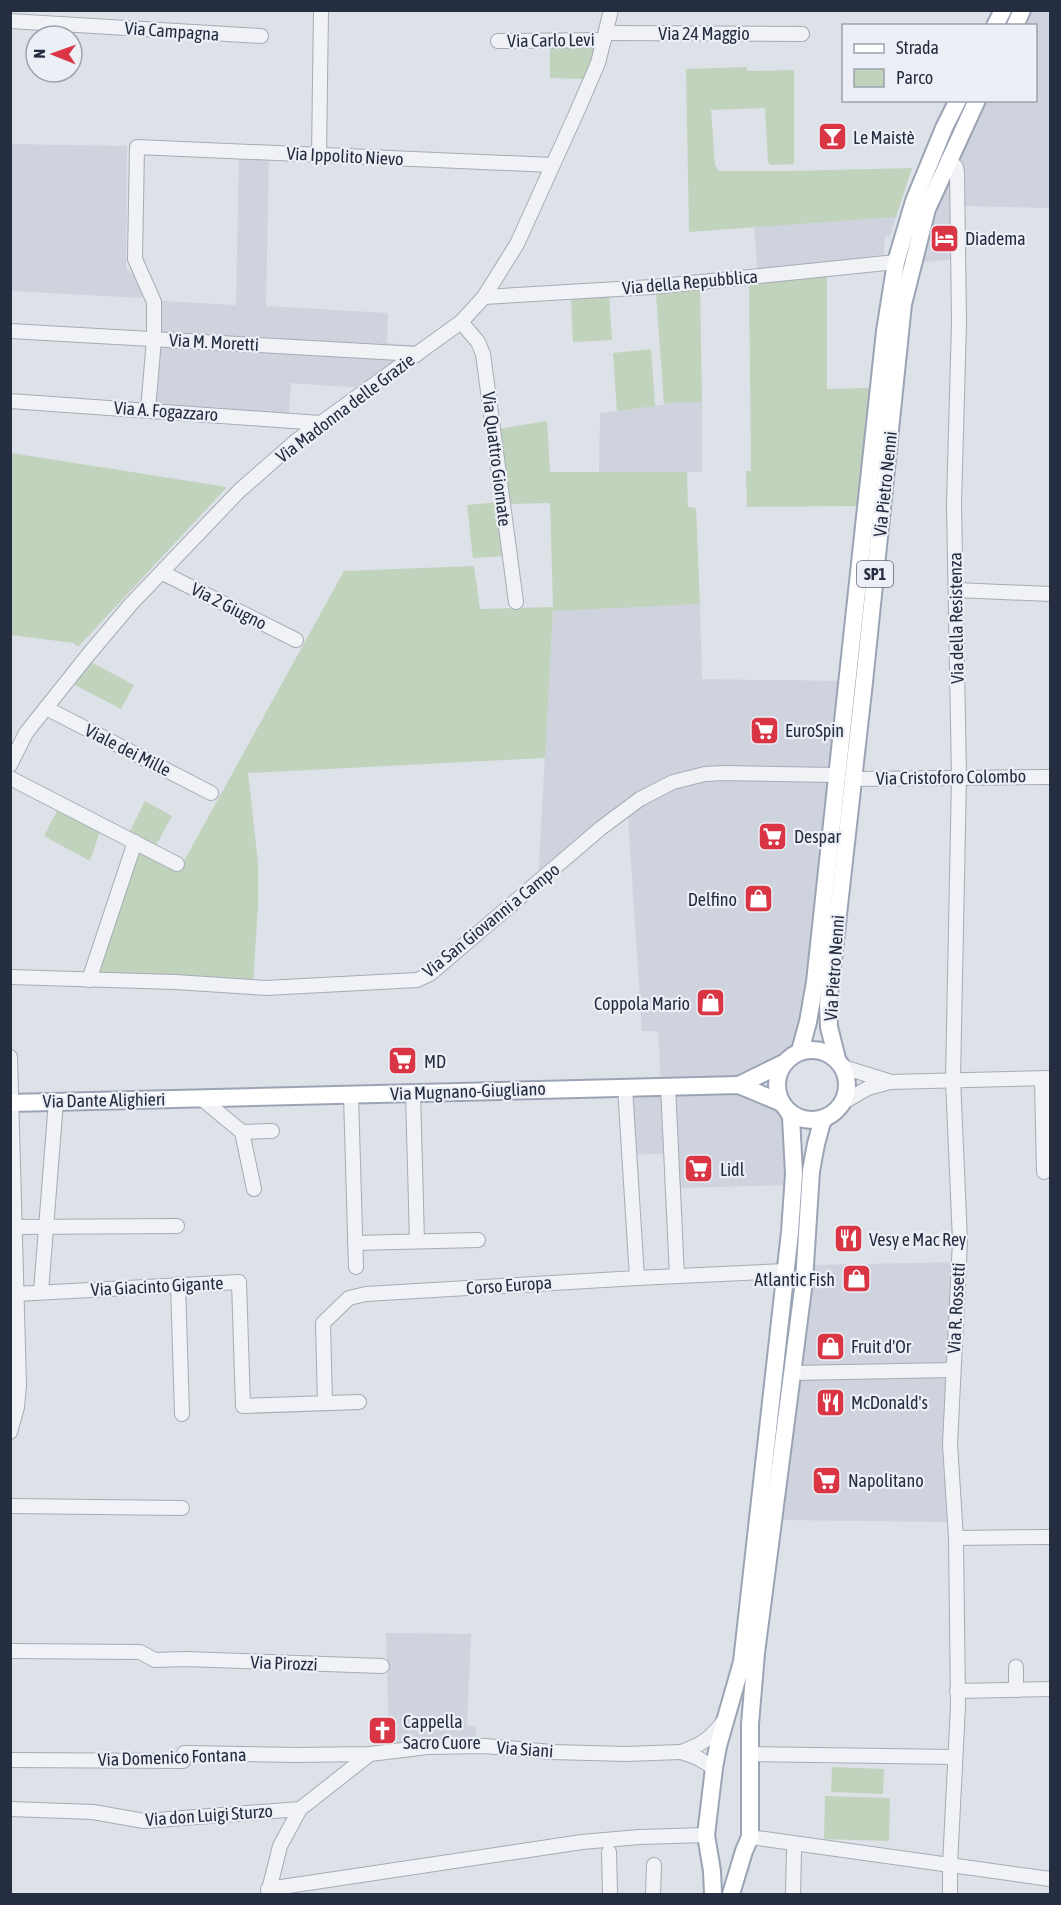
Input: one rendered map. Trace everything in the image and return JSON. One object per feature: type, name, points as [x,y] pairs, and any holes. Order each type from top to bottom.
[{"type":"main road","points":[[996,24],[1003,10]]},
{"type":"main road","points":[[1015,24],[1022,10]]},
{"type":"main road","name":"Via Pietro Nenni","points":[[840,1063],[829,1027],[828,1004],[844,777],[878,379],[896,262],[914,201],[957,102]]},
{"type":"main road","name":"Via Pietro Nenni","points":[[800,1051],[808,1022],[844,777],[866,660],[903,304],[927,209],[976,102]]},
{"type":"main road","points":[[713,1894],[708,1841],[714,1767],[742,1662],[794,1174],[791,1117],[785,1107],[778,1093],[777,1083],[783,1063],[800,1051],[819,1050],[840,1063],[847,1085],[842,1102],[835,1111],[816,1120],[806,1119],[785,1107]]},
{"type":"main road","name":"Via Mugnano-Giugliano","points":[[199,1098],[739,1085],[783,1063]]},
{"type":"main road","name":"Via Mugnano-Giugliano","points":[[739,1085],[785,1107]]},
{"type":"main road","name":"Via Dante Alighieri","points":[[11,1103],[199,1098]]},
{"type":"main road","points":[[731,1894],[747,1844],[756,1653],[804,1281],[811,1171],[822,1122],[826,1117]]},
{"type":"main road","points":[[720,1742],[726,1738],[734,1738],[744,1742],[750,1752]]},
{"type":"main road","points":[[708,1841],[724,1856],[738,1855],[747,1844]]},
{"type":"street","points":[[319,155],[321,10]]},
{"type":"street","name":"Via Madonna delle Grazie","points":[[10,765],[22,739],[109,629],[239,490],[321,423],[461,322],[484,297],[517,244],[598,63],[610,10]]},
{"type":"street","name":"Via Campagna","points":[[10,21],[261,36]]},
{"type":"street","name":"Via 24 Maggio","points":[[605,36],[802,34]]},
{"type":"street","name":"Via Carlo Levi","points":[[498,41],[605,36]]},
{"type":"street","name":"Via Ippolito Nievo","points":[[154,339],[154,302],[135,260],[137,147],[552,165]]},
{"type":"street","name":"Via della Resistenza","points":[[948,160],[956,167],[957,172],[959,251],[954,504],[959,777],[953,1079]]},
{"type":"street","name":"Via della Repubblica","points":[[484,297],[652,287],[896,262]]},
{"type":"street","name":"Via Quattro Giornate","points":[[461,322],[478,342],[483,354],[516,602]]},
{"type":"street","name":"Via M. Moretti","points":[[10,331],[417,354]]},
{"type":"street","points":[[148,410],[154,339]]},
{"type":"street","name":"Via A. Fogazzaro","points":[[10,401],[321,423]]},
{"type":"street","name":"Via 2 Giugno","points":[[163,573],[296,640]]},
{"type":"street","points":[[956,590],[1050,594]]},
{"type":"street","name":"Viale dei Mille","points":[[46,708],[211,793]]},
{"type":"street","name":"Via San Giovanni a Campo","points":[[10,977],[175,982],[266,988],[417,980],[430,974],[601,828],[640,799],[673,782],[705,774],[844,777]]},
{"type":"street","name":"Via Cristoforo Colombo","points":[[844,777],[1050,777]]},
{"type":"street","points":[[10,778],[177,864]]},
{"type":"street","points":[[89,980],[135,842]]},
{"type":"street","points":[[10,1057],[17,1407],[10,1432]]},
{"type":"street","points":[[840,1063],[890,1082]]},
{"type":"street","points":[[842,1102],[868,1088],[890,1082],[1046,1078],[1044,1172]]},
{"type":"street","name":"Via R. Rossetti","points":[[950,1894],[957,1691],[956,1538],[950,1444],[960,1241],[953,1079]]},
{"type":"street","points":[[668,1086],[677,1276]]},
{"type":"street","points":[[625,1087],[637,1278]]},
{"type":"street","points":[[413,1093],[417,1241]]},
{"type":"street","points":[[351,1095],[356,1267]]},
{"type":"street","points":[[199,1098],[242,1132],[254,1190]]},
{"type":"street","points":[[41,1292],[56,1101]]},
{"type":"street","points":[[242,1132],[272,1131]]},
{"type":"street","points":[[14,1227],[177,1226]]},
{"type":"street","points":[[355,1243],[478,1239]]},
{"type":"street","name":"Corso Europa","points":[[325,1403],[323,1323],[349,1298],[366,1294],[785,1271]]},
{"type":"street","name":"Via Giacinto Gigante","points":[[16,1294],[239,1282],[243,1406],[359,1402]]},
{"type":"street","points":[[178,1284],[182,1414]]},
{"type":"street","points":[[792,1373],[952,1370]]},
{"type":"street","points":[[10,1506],[182,1508]]},
{"type":"street","points":[[956,1538],[1050,1537]]},
{"type":"street","name":"Via Pirozzi","points":[[10,1651],[140,1652],[155,1660],[382,1666]]},
{"type":"street","points":[[1016,1667],[1016,1690]]},
{"type":"street","points":[[957,1691],[1050,1689]]},
{"type":"street","points":[[681,1752],[698,1746],[711,1737],[727,1718]]},
{"type":"street","name":"Via Siani","points":[[370,1754],[427,1747],[485,1746],[552,1752],[626,1754],[681,1752]]},
{"type":"street","points":[[681,1752],[714,1767]]},
{"type":"street","points":[[750,1752],[954,1757]]},
{"type":"street","name":"Via Domenico Fontana","points":[[10,1760],[183,1761],[183,1753],[370,1754]]},
{"type":"street","points":[[370,1754],[300,1809],[280,1846],[268,1892],[582,1842],[708,1841]]},
{"type":"street","name":"Via don Luigi Sturzo","points":[[10,1809],[93,1812],[144,1821],[300,1809]]},
{"type":"street","points":[[747,1844],[950,1865],[1050,1879]]},
{"type":"street","points":[[793,1894],[794,1851]]},
{"type":"street","points":[[609,1852],[610,1894]]},
{"type":"street","points":[[653,1894],[654,1865]]},
{"type":"shaded area","points":[[1027,11],[1050,11],[1050,208],[965,206],[965,258],[915,263],[932,209],[982,102],[1037,102],[1037,24],[1020,24]]},
{"type":"shaded area","points":[[10,144],[127,146],[126,268],[142,284],[142,298],[11,291]]},
{"type":"shaded area","points":[[239,156],[269,157],[266,306],[388,313],[387,343],[419,346],[360,388],[291,383],[289,413],[155,405],[162,301],[236,305]]},
{"type":"shaded area","points":[[896,217],[890,236],[885,237],[884,257],[879,260],[757,269],[754,227]]},
{"type":"shaded area","points":[[682,402],[702,402],[702,472],[599,472],[600,413]]},
{"type":"shaded area","points":[[700,604],[702,679],[843,681],[813,966],[797,1049],[788,1053],[782,1060],[738,1081],[661,1083],[658,1031],[642,1031],[628,817],[621,810],[538,881],[553,610]]},
{"type":"shaded area","points":[[738,1088],[786,1113],[790,1185],[680,1188],[678,1153],[635,1155],[630,1090]]},
{"type":"shaded area","points":[[963,1262],[945,1436],[948,1522],[778,1520],[810,1265]]},
{"type":"shaded area","points":[[386,1633],[471,1634],[467,1725],[476,1726],[476,1739],[434,1739],[389,1743]]},
{"type":"green space","points":[[596,45],[584,79],[550,78],[550,46]]},
{"type":"green space","points":[[747,67],[747,71],[794,70],[794,164],[770,165],[768,162],[765,108],[711,110],[715,165],[719,171],[912,168],[896,217],[689,232],[686,69]]},
{"type":"green space","points":[[827,276],[827,389],[869,388],[857,506],[747,507],[746,471],[751,471],[749,282]]},
{"type":"green space","points":[[700,289],[702,402],[664,404],[656,293]]},
{"type":"green space","points":[[609,295],[612,340],[573,342],[571,298]]},
{"type":"green space","points":[[651,349],[655,406],[617,411],[613,353]]},
{"type":"green space","points":[[547,421],[550,472],[687,472],[688,507],[696,508],[700,604],[553,611],[545,758],[248,773],[258,863],[258,907],[253,982],[96,974],[137,848],[179,870],[344,571],[474,566],[480,609],[553,607],[550,503],[508,504],[498,429]]},
{"type":"green space","points":[[10,453],[227,487],[78,647],[74,643],[11,635]]},
{"type":"green space","points":[[499,502],[506,556],[473,558],[467,505]]},
{"type":"green space","points":[[91,662],[134,685],[121,709],[73,684]]},
{"type":"green space","points":[[145,801],[172,816],[155,847],[129,833]]},
{"type":"green space","points":[[58,809],[100,831],[90,861],[44,836]]},
{"type":"green space","points":[[832,1767],[884,1769],[883,1794],[831,1792]]},
{"type":"green space","points":[[825,1796],[890,1798],[889,1841],[824,1839]]},
{"type":"place","name":"Le Maistè","points":[[832,137]]},
{"type":"place","name":"Diadema","points":[[944,238]]},
{"type":"place","name":"EuroSpin","points":[[764,730]]},
{"type":"place","name":"Despar","points":[[773,836]]},
{"type":"place","name":"Delfino","points":[[758,899]]},
{"type":"place","name":"Coppola Mario","points":[[711,1003]]},
{"type":"place","name":"MD","points":[[403,1061]]},
{"type":"place","name":"Lidl","points":[[699,1169]]},
{"type":"place","name":"Vesy e Mac Rey","points":[[848,1239]]},
{"type":"place","name":"Atlantic Fish","points":[[856,1279]]},
{"type":"place","name":"Fruit d'Or","points":[[830,1346]]},
{"type":"place","name":"McDonald's","points":[[830,1402]]},
{"type":"place","name":"Napolitano","points":[[827,1480]]},
{"type":"place","name":"Cappella Sacro Cuore","points":[[382,1731]]}]
